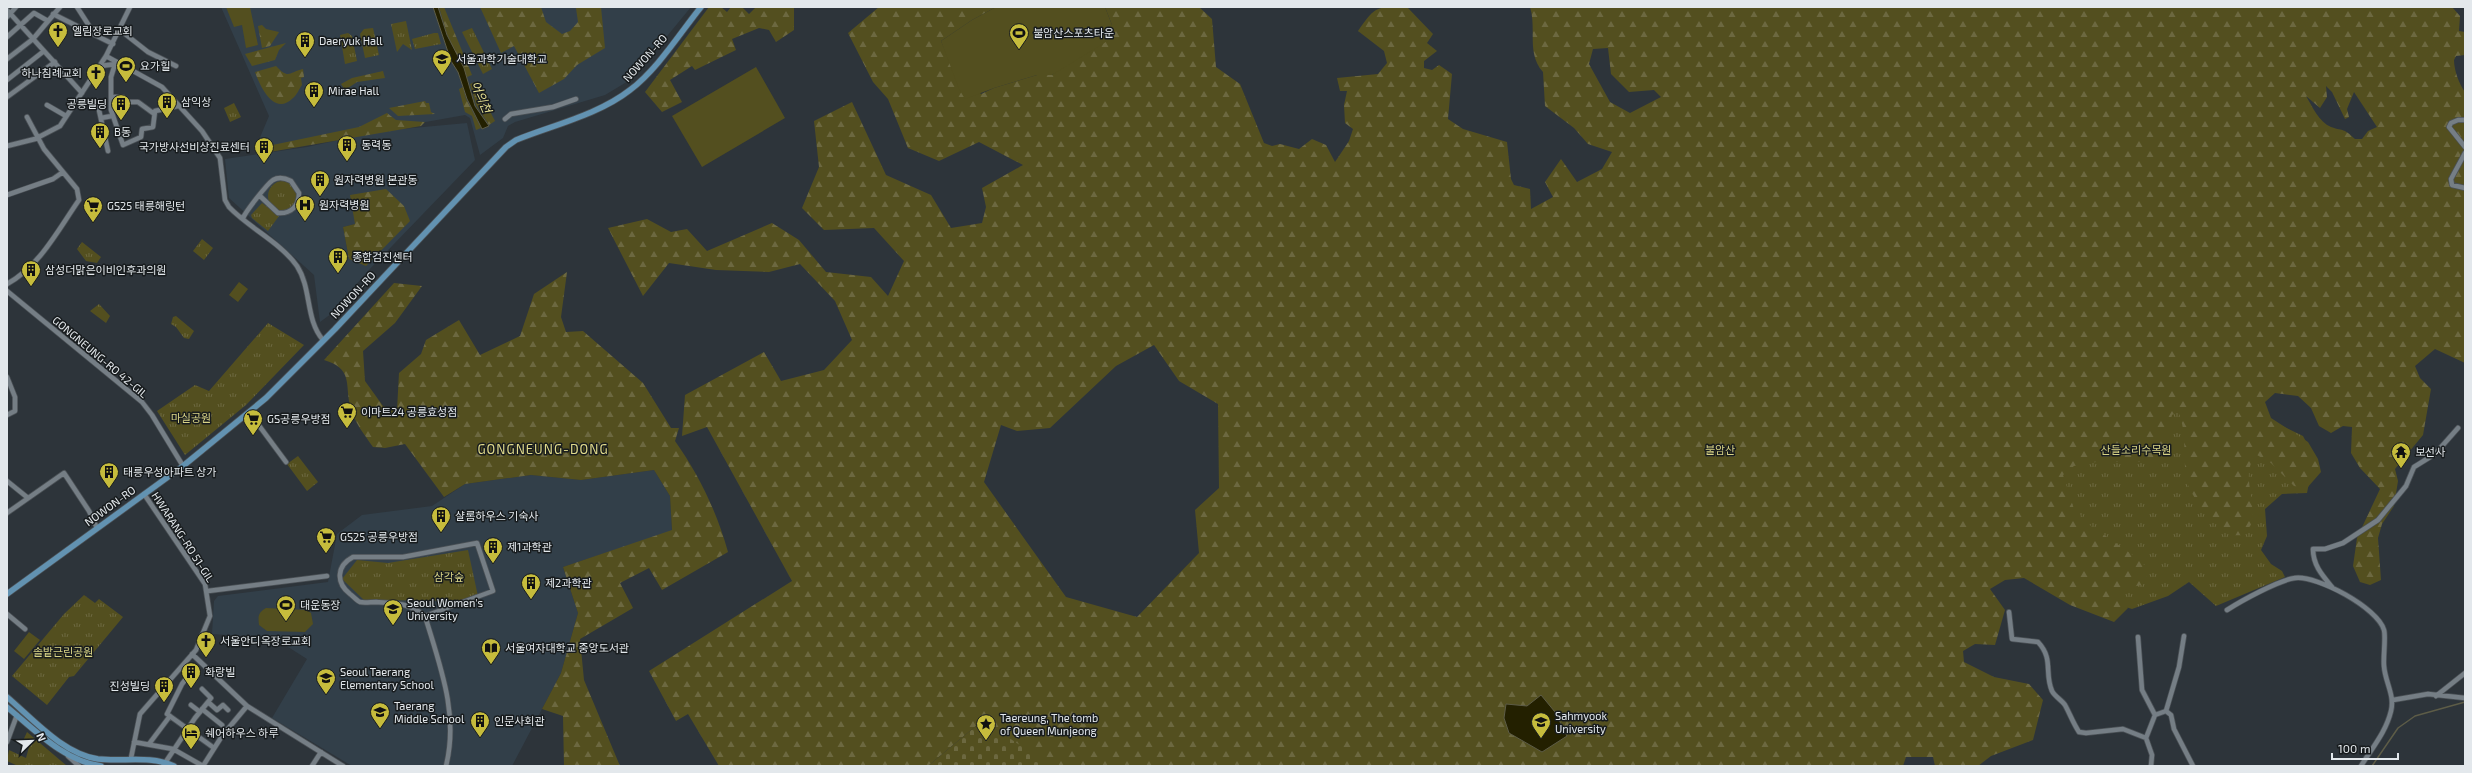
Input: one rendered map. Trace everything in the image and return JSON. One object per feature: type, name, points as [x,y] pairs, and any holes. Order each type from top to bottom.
[{"type":"main road","name":"NOWON-RO","points":[[7,594],[183,466],[250,412],[323,340],[506,147],[516,140],[602,106],[630,90],[652,68],[701,7]]},
{"type":"main road","points":[[7,697],[58,740],[76,752],[99,759],[131,758],[174,766]]},
{"type":"main road","points":[[7,707],[67,755],[79,761],[102,766]]},
{"type":"street","points":[[16,7],[8,14],[44,50],[82,93]]},
{"type":"street","points":[[7,59],[33,39],[60,7]]},
{"type":"street","points":[[77,7],[94,35]]},
{"type":"street","points":[[7,146],[36,138],[57,128],[100,66],[113,44],[130,7]]},
{"type":"street","points":[[7,37],[35,13],[48,21]]},
{"type":"street","points":[[54,14],[113,44]]},
{"type":"street","points":[[120,30],[148,52],[176,66]]},
{"type":"street","points":[[7,80],[44,50]]},
{"type":"street","points":[[106,56],[162,87],[202,131],[216,150],[222,168],[225,200],[234,212],[243,218],[296,265],[306,286],[314,329],[323,340]]},
{"type":"street","points":[[7,97],[55,62]]},
{"type":"street","points":[[114,64],[111,77],[112,116],[123,145],[141,137],[142,129],[153,127],[153,113]]},
{"type":"street","points":[[100,66],[121,64]]},
{"type":"street","points":[[112,96],[123,97],[128,102],[138,102],[153,113]]},
{"type":"street","points":[[505,119],[511,114],[553,107],[576,99]]},
{"type":"street","points":[[77,101],[83,103],[96,100],[108,150]]},
{"type":"street","points":[[47,105],[66,116]]},
{"type":"street","points":[[153,113],[178,106]]},
{"type":"street","points":[[101,118],[112,116]]},
{"type":"street","points":[[7,284],[38,260],[78,200],[77,189],[36,138],[27,117]]},
{"type":"street","points":[[2465,120],[2458,120],[2451,123],[2449,127],[2465,147]]},
{"type":"street","points":[[2465,153],[2451,179],[2452,185],[2465,188]]},
{"type":"street","points":[[7,196],[53,179],[63,172]]},
{"type":"street","points":[[243,218],[269,184],[282,178],[295,184],[299,193],[296,206],[284,213],[278,213],[260,196]]},
{"type":"street","name":"GONGNEUNG-RO 42-GIL","points":[[7,291],[142,402],[152,415],[183,466]]},
{"type":"street","points":[[7,377],[15,396],[15,411],[7,415]]},
{"type":"street","points":[[250,412],[286,462]]},
{"type":"street","points":[[2332,588],[2317,568],[2313,559],[2312,549],[2325,549],[2343,543],[2378,520],[2406,486],[2414,467],[2435,454],[2458,428]]},
{"type":"street","points":[[7,513],[64,473],[88,508],[97,528]]},
{"type":"street","points":[[7,481],[28,498]]},
{"type":"street","name":"HWARANG-RO 51-GIL","points":[[131,758],[140,714],[200,643],[210,616],[208,591],[199,574],[144,494]]},
{"type":"street","points":[[425,616],[493,591],[477,543],[403,557],[353,557],[346,560],[341,567],[338,577],[344,589],[359,602],[401,603],[414,607],[425,616],[449,699],[450,750],[446,766]]},
{"type":"street","points":[[208,591],[327,576]]},
{"type":"street","points":[[2227,610],[2262,591],[2295,578],[2306,579],[2332,588],[2356,601],[2379,622],[2384,630],[2384,669],[2393,700],[2384,732],[2361,766]]},
{"type":"street","points":[[2009,612],[2012,640],[2038,642],[2045,649],[2048,658],[2052,692],[2064,703],[2079,732],[2086,733],[2124,729],[2146,738]]},
{"type":"street","points":[[7,614],[25,629]]},
{"type":"street","points":[[2166,711],[2179,667],[2184,636]]},
{"type":"street","points":[[2138,637],[2142,690],[2155,715]]},
{"type":"street","points":[[192,654],[247,706],[343,766]]},
{"type":"street","points":[[181,667],[189,675],[182,684],[167,713],[214,748]]},
{"type":"street","points":[[2436,696],[2465,674]]},
{"type":"street","points":[[164,764],[187,729],[211,698],[202,689]]},
{"type":"street","points":[[2393,700],[2422,695],[2465,698]]},
{"type":"street","points":[[208,702],[217,710],[223,705],[228,710]]},
{"type":"street","points":[[191,705],[222,725]]},
{"type":"street","points":[[134,742],[173,750],[203,766],[214,748],[247,706]]},
{"type":"street","points":[[2151,766],[2152,755],[2146,738],[2155,715],[2166,711]]},
{"type":"street","points":[[2166,711],[2171,715],[2174,729],[2193,766]]},
{"type":"street","points":[[7,742],[17,715]]},
{"type":"street","points":[[149,744],[170,716]]},
{"type":"street","points":[[312,766],[321,752]]},
{"type":"street","points":[[67,755],[78,766]]},
{"type":"street","points":[[99,759],[102,766]]},
{"type":"shaded area","name":"서울과학기술대학교","points":[[221,7],[691,7],[640,69],[625,83],[605,95],[515,122],[508,126],[503,138],[480,155],[470,118],[465,115],[257,152],[256,147],[269,116]]},
{"type":"shaded area","points":[[433,7],[438,7],[447,35],[464,68],[475,106],[489,126],[482,129],[467,99],[458,72],[451,61]]},
{"type":"shaded area","name":"원자력병원","points":[[467,123],[475,160],[366,273],[331,314],[320,322],[314,275],[229,198],[225,159],[307,147],[380,131]],"holes":[[[355,224],[349,259],[343,227]]]},
{"type":"shaded area","name":"Seoul Women's University","points":[[654,470],[670,496],[672,531],[563,567],[578,613],[561,673],[512,766],[352,766],[272,718],[307,659],[285,645],[265,644],[243,636],[212,634],[214,601],[218,596],[328,582],[337,534],[362,515],[432,506],[465,484],[531,475],[581,480]]},
{"type":"shaded area","points":[[1541,695],[1555,712],[1567,736],[1542,752],[1509,733],[1504,718],[1506,704],[1527,706]]},
{"type":"green space","points":[[226,7],[250,7],[258,45],[246,48],[242,25],[234,27]]},
{"type":"green space","points":[[439,7],[444,7],[472,75],[467,77],[447,34]]},
{"type":"green space","points":[[480,7],[541,7],[546,22],[562,34],[570,31],[578,22],[576,8],[601,7],[605,48],[577,65],[564,79],[539,93],[514,46],[501,53]]},
{"type":"green space","points":[[709,7],[721,7],[727,12],[731,7],[742,7],[749,14],[756,7],[794,7],[794,30],[776,42],[769,30],[759,28],[732,39],[736,50],[695,70],[692,66],[670,80],[682,102],[662,112],[645,92]]},
{"type":"green space","name":"불암산","points":[[879,7],[996,7],[972,20],[941,41],[949,59],[981,94],[994,88],[1037,75],[1052,75],[1112,25],[1105,7],[1199,7],[1212,19],[1216,67],[1240,84],[1264,143],[1272,146],[1280,144],[1299,149],[1312,139],[1326,145],[1335,162],[1349,141],[1353,129],[1345,123],[1344,105],[1347,91],[1340,91],[1337,78],[1378,74],[1387,63],[1384,51],[1358,31],[1369,16],[1378,9],[1389,7],[1407,7],[1433,34],[1427,43],[1437,51],[1424,61],[1424,68],[1432,70],[1439,65],[1452,74],[1448,119],[1463,129],[1507,142],[1511,179],[1514,185],[1530,189],[1531,209],[1553,197],[1545,182],[1561,159],[1577,182],[1602,169],[1612,152],[1588,144],[1574,128],[1545,106],[1543,72],[1538,65],[1533,49],[1533,24],[1530,7],[2452,7],[2460,16],[2459,31],[2465,32],[2465,55],[2456,56],[2454,60],[2457,77],[2465,92],[2465,363],[2435,349],[2415,366],[2420,378],[2431,389],[2423,435],[2395,469],[2398,481],[2394,506],[2382,524],[2378,538],[2381,580],[2370,585],[2360,582],[2353,566],[2357,538],[2380,489],[2360,468],[2351,453],[2352,427],[2343,426],[2331,433],[2319,426],[2311,408],[2298,396],[2275,393],[2265,402],[2271,418],[2308,442],[2318,459],[2321,472],[2307,488],[2294,486],[2271,463],[2257,455],[2249,470],[2253,514],[2252,522],[2244,535],[2230,535],[2223,530],[2204,510],[2189,487],[2185,463],[2183,428],[2178,411],[2172,415],[2160,460],[2152,462],[2096,462],[2074,466],[2063,475],[2074,509],[2091,526],[2143,562],[2147,575],[2142,585],[2116,590],[2128,608],[2114,622],[2070,605],[2024,578],[2005,580],[1990,589],[2005,610],[1995,645],[1975,644],[1963,651],[1964,662],[1994,677],[2029,684],[2043,700],[2033,740],[1991,756],[1978,766],[1935,766],[1933,757],[1906,757],[1903,766],[1048,766],[983,720],[928,766],[719,766],[688,714],[676,721],[649,671],[792,581],[707,427],[682,436],[685,395],[764,352],[781,381],[824,370],[852,340],[835,301],[800,264],[769,272],[716,270],[669,263],[643,296],[608,228],[647,219],[671,232],[687,229],[707,251],[772,223],[799,240],[826,272],[871,277],[888,296],[904,261],[874,228],[824,230],[802,208],[819,167],[814,121],[852,102],[886,175],[931,195],[951,228],[982,223],[986,207],[982,188],[1023,165],[979,142],[939,161],[908,148],[888,99],[873,82],[848,33]],"holes":[[[1608,48],[1611,74],[1629,92],[1654,90],[1661,97],[1630,113],[1610,102],[1589,64],[1593,49]],[[2326,86],[2332,92],[2345,119],[2349,117],[2347,109],[2354,92],[2377,127],[2368,131],[2362,139],[2355,139],[2345,131],[2327,125],[2316,113],[2306,96],[2320,108],[2327,97]],[[1154,345],[1179,381],[1218,404],[1219,488],[1195,510],[1199,553],[1137,617],[1066,597],[984,482],[1001,425],[1017,431],[1050,428],[1116,366]],[[1506,705],[1527,706],[1509,733]]]},
{"type":"green space","name":"불암산스포츠타운","points":[[996,7],[1105,7],[1112,25],[1109,40],[1052,75],[1037,75],[994,88],[965,99],[959,89],[941,41],[972,20]]},
{"type":"green space","points":[[406,21],[412,50],[403,44],[397,52],[391,24]]},
{"type":"green space","points":[[262,25],[266,29],[279,32],[270,46],[262,48],[258,26]]},
{"type":"green space","points":[[373,28],[379,55],[365,58],[360,34],[364,29]]},
{"type":"green space","points":[[472,28],[492,69],[483,74],[462,32]]},
{"type":"green space","points":[[348,33],[352,36],[357,61],[345,64],[340,35]]},
{"type":"green space","points":[[438,33],[441,44],[415,49],[412,39]]},
{"type":"green space","points":[[286,43],[279,50],[275,60],[252,66],[245,54]]},
{"type":"green space","points":[[276,66],[287,74],[303,69],[304,77],[301,78],[302,85],[297,94],[286,103],[280,104],[274,102],[269,97],[260,85],[255,72]]},
{"type":"green space","points":[[756,67],[785,118],[702,167],[672,116]]},
{"type":"green space","points":[[383,71],[385,78],[357,82],[345,90],[341,84],[352,78]]},
{"type":"green space","points":[[475,82],[495,121],[489,125],[476,105],[470,84]]},
{"type":"green space","points":[[463,87],[466,99],[481,128],[476,130],[472,116],[465,112],[459,89]]},
{"type":"green space","points":[[425,101],[426,103],[429,103],[431,112],[435,114],[398,116],[389,108]]},
{"type":"green space","points":[[234,103],[241,117],[230,122],[224,108]]},
{"type":"green space","points":[[387,113],[396,120],[425,122],[421,126],[258,154],[258,148],[359,127]]},
{"type":"green space","points":[[283,181],[289,182],[297,190],[297,202],[289,210],[283,211],[277,210],[269,202],[268,196],[269,190],[277,182]]},
{"type":"green space","points":[[386,189],[404,206],[410,221],[366,266],[349,259],[343,227],[355,224],[350,195]]},
{"type":"green space","points":[[262,203],[279,216],[268,231],[252,218],[251,215]]},
{"type":"green space","points":[[202,239],[213,248],[204,260],[193,251]]},
{"type":"green space","points":[[82,242],[101,257],[97,263],[86,261],[77,249]]},
{"type":"green space","points":[[567,272],[561,317],[566,332],[583,331],[643,383],[671,428],[679,428],[675,441],[692,467],[713,508],[728,552],[662,590],[649,568],[620,583],[633,608],[580,639],[584,680],[620,766],[564,766],[563,716],[542,709],[561,673],[578,613],[563,567],[672,530],[670,496],[654,470],[581,480],[531,475],[465,484],[444,497],[405,444],[385,448],[373,447],[360,428],[352,412],[344,372],[340,368],[324,360],[394,283],[422,286],[395,323],[363,351],[365,381],[383,406],[397,410],[399,373],[421,354],[426,340],[459,320],[480,355],[520,336],[534,294]]},
{"type":"green space","points":[[239,282],[248,289],[238,302],[229,295]]},
{"type":"green space","points":[[99,304],[110,316],[106,323],[90,311]]},
{"type":"green space","points":[[176,316],[194,331],[189,339],[184,338],[176,327],[171,324],[173,317]]},
{"type":"green space","name":"마실공원","points":[[268,323],[304,345],[246,405],[185,455],[157,411],[195,385],[209,391]]},
{"type":"green space","name":"산들소리수목원","points":[[1990,354],[2264,417],[2303,436],[2314,457],[2307,493],[2282,494],[2265,509],[2267,536],[2261,550],[2271,564],[2282,571],[2285,577],[2216,606],[2189,582],[2168,596],[2132,609],[2091,596]]},
{"type":"green space","points":[[298,456],[318,482],[307,491],[287,464]]},
{"type":"green space","name":"삼각숲","points":[[468,550],[479,601],[364,600],[342,579],[357,560],[388,563]]},
{"type":"green space","name":"솔밭근린공원","points":[[84,595],[95,603],[99,599],[123,617],[74,676],[69,677],[47,705],[12,676],[64,614]]},
{"type":"green space","name":"대운동장","points":[[266,608],[307,610],[311,613],[313,624],[305,632],[267,631],[259,625],[259,615]]},
{"type":"green space","points":[[29,632],[40,640],[24,659],[14,651]]},
{"type":"green space","name":"Taereung, The tomb of Queen Munjeong","points":[[983,720],[1046,763],[1048,766],[928,766]]},
{"type":"green space","points":[[27,732],[67,766],[18,766],[7,761],[9,750],[26,758],[29,747],[22,743]]},
{"type":"waterway","points":[[2372,766],[2398,728],[2415,716],[2465,702]]},
{"type":"place","name":"엘림장로교회","points":[[58,48]]},
{"type":"place","name":"불암산스포츠타운","points":[[1019,50]]},
{"type":"place","name":"Daeryuk Hall","points":[[305,58]]},
{"type":"place","name":"서울과학기술대학교","points":[[442,76]]},
{"type":"place","name":"요가힐","points":[[126,83]]},
{"type":"place","name":"하나침례교회","points":[[96,90]]},
{"type":"place","name":"Mirae Hall","points":[[314,108]]},
{"type":"place","name":"삼익상","points":[[167,119]]},
{"type":"place","name":"공릉빌딩","points":[[121,121]]},
{"type":"place","name":"B동","points":[[100,149]]},
{"type":"place","name":"동력동","points":[[347,162]]},
{"type":"place","name":"국가방사선비상진료센터","points":[[264,164]]},
{"type":"place","name":"원자력병원 본관동","points":[[320,197]]},
{"type":"place","name":"원자력병원","points":[[305,222]]},
{"type":"place","name":"GS25 태릉해링턴","points":[[93,223]]},
{"type":"place","name":"종합검진센터","points":[[338,274]]},
{"type":"place","name":"삼성더맑은이비인후과의원","points":[[31,287]]},
{"type":"place","name":"이마트24 공릉효성점","points":[[347,429]]},
{"type":"place","name":"GS공릉우방점","points":[[253,436]]},
{"type":"place","name":"보선사","points":[[2401,469]]},
{"type":"place","name":"태릉우성아파트 상가","points":[[109,489]]},
{"type":"place","name":"샬롬하우스 기숙사","points":[[441,533]]},
{"type":"place","name":"GS25 공릉우방점","points":[[326,554]]},
{"type":"place","name":"제1과학관","points":[[493,564]]},
{"type":"place","name":"제2과학관","points":[[531,600]]},
{"type":"place","name":"대운동장","points":[[286,622]]},
{"type":"place","name":"Seoul Women's University","points":[[393,626]]},
{"type":"place","name":"서울안디옥장로교회","points":[[206,658]]},
{"type":"place","name":"서울여자대학교 중앙도서관","points":[[491,665]]},
{"type":"place","name":"화랑빌","points":[[191,689]]},
{"type":"place","name":"Seoul Taerang Elementary School","points":[[326,695]]},
{"type":"place","name":"진성빌딩","points":[[164,703]]},
{"type":"place","name":"Taerang Middle School","points":[[380,729]]},
{"type":"place","name":"인문사회관","points":[[480,738]]},
{"type":"place","name":"Sahmyook University","points":[[1541,739]]},
{"type":"place","name":"Taereung, The tomb of Queen Munjeong","points":[[986,741]]},
{"type":"place","name":"쉐어하우스 하루","points":[[191,750]]},
{"type":"district","name":"GONGNEUNG-DONG","points":[[543,449]]},
{"type":"water label","name":"어의천","points":[[481,97]]}]
